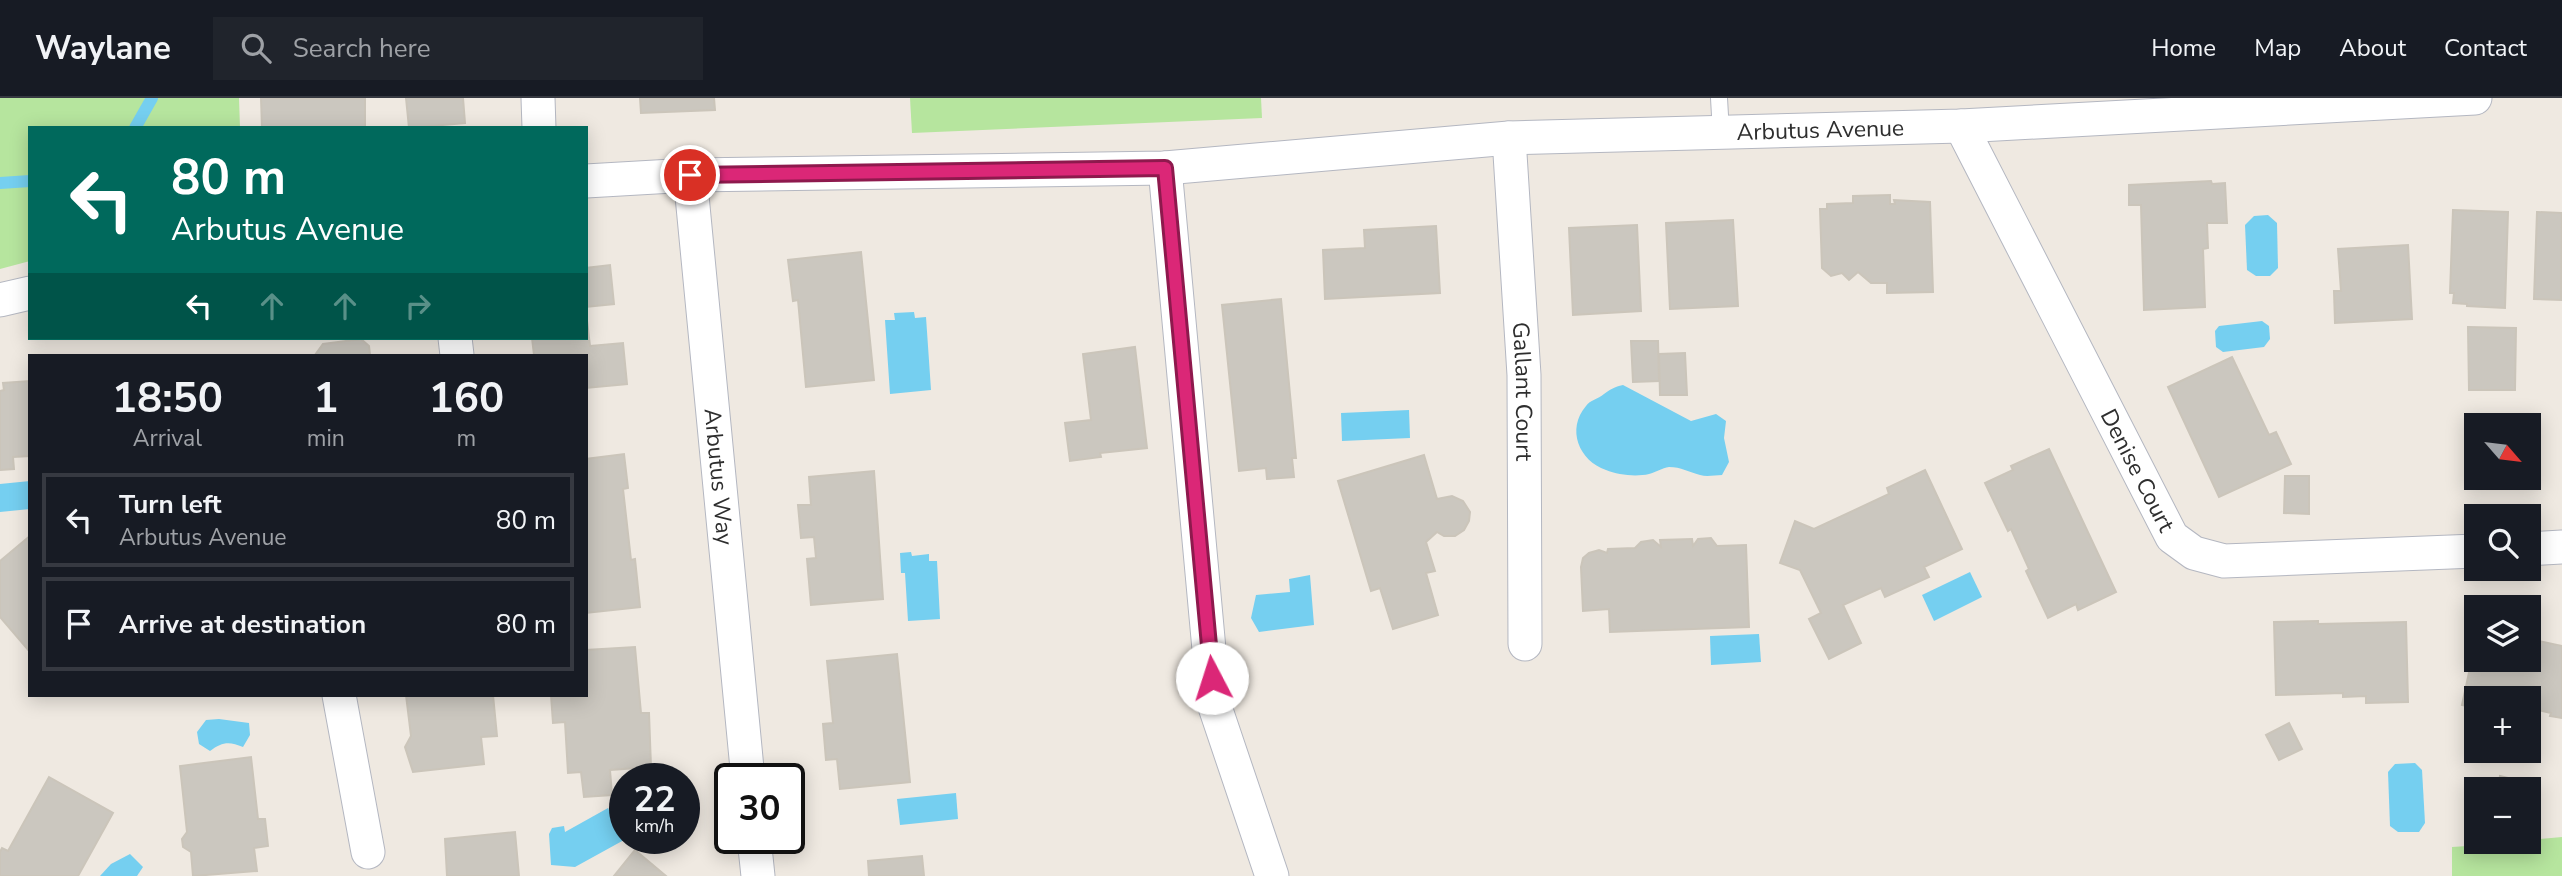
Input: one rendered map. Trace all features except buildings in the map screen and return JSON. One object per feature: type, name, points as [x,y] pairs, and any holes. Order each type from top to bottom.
[{"type":"street","points":[[538,98],[539,126]]},
{"type":"street","name":"Arbutus Avenue","points":[[588,181],[690,175],[1165,168],[1509,138],[1961,126],[2475,98]]},
{"type":"street","name":"Denise Court","points":[[1961,126],[2172,537],[2194,553],[2224,561],[2464,551]]},
{"type":"street","name":"Gallant Court","points":[[1509,138],[1524,375],[1525,644]]},
{"type":"street","points":[[1165,168],[1214,704],[1272,876]]},
{"type":"street","name":"Arbutus Way","points":[[690,175],[746,763]]},
{"type":"street","points":[[0,300],[28,293]]},
{"type":"street","points":[[2541,548],[2562,547]]},
{"type":"street","points":[[339,697],[368,852]]},
{"type":"street","points":[[756,854],[758,876]]},
{"type":"lane","points":[[1719,98],[1721,132]]},
{"type":"green space","points":[[0,98],[239,98],[240,126],[28,126],[28,262],[0,269]]},
{"type":"green space","points":[[910,98],[1261,98],[1262,118],[912,133]]},
{"type":"green space","points":[[2562,837],[2562,876],[2452,876],[2452,847],[2464,846],[2464,854],[2541,854],[2541,839]]},
{"type":"water","points":[[2268,215],[2277,223],[2278,268],[2270,276],[2256,276],[2247,270],[2245,225],[2254,216]]},
{"type":"water","points":[[914,312],[915,318],[926,317],[931,390],[890,394],[885,320],[895,320],[894,313]]},
{"type":"water","points":[[2262,321],[2269,326],[2270,339],[2264,347],[2223,352],[2216,347],[2215,331],[2219,326]]},
{"type":"water","points":[[1623,385],[1691,421],[1716,414],[1726,421],[1724,438],[1729,462],[1722,475],[1703,476],[1669,467],[1649,474],[1627,475],[1606,470],[1589,459],[1578,443],[1576,434],[1580,415],[1590,402]]},
{"type":"water","points":[[1409,410],[1410,438],[1342,441],[1341,413]]},
{"type":"water","points":[[28,481],[28,509],[0,512],[0,484]]},
{"type":"water","points":[[911,552],[912,556],[929,554],[929,561],[937,561],[940,619],[908,621],[905,573],[901,573],[900,553]]},
{"type":"water","points":[[1970,572],[1982,597],[1934,621],[1922,595]]},
{"type":"water","points":[[1310,575],[1314,625],[1259,632],[1251,618],[1256,595],[1290,592],[1289,579]]},
{"type":"water","points":[[1759,634],[1761,662],[1711,665],[1710,636]]},
{"type":"water","points":[[206,720],[249,723],[250,735],[243,747],[226,743],[210,751],[199,744],[197,732]]},
{"type":"water","points":[[2415,763],[2422,770],[2425,823],[2419,832],[2398,832],[2390,826],[2388,772],[2395,764]]},
{"type":"water","points":[[956,793],[958,819],[900,825],[897,799]]},
{"type":"water","points":[[608,808],[609,848],[575,867],[551,865],[549,834],[552,828],[564,826],[565,832]]},
{"type":"water","points":[[130,854],[143,867],[137,876],[100,876],[111,864]]},
{"type":"waterway","points":[[136,126],[152,98]]},
{"type":"waterway","points":[[0,183],[28,181]]},
{"type":"route","points":[[690,175],[1165,168],[1212,678]]}]
